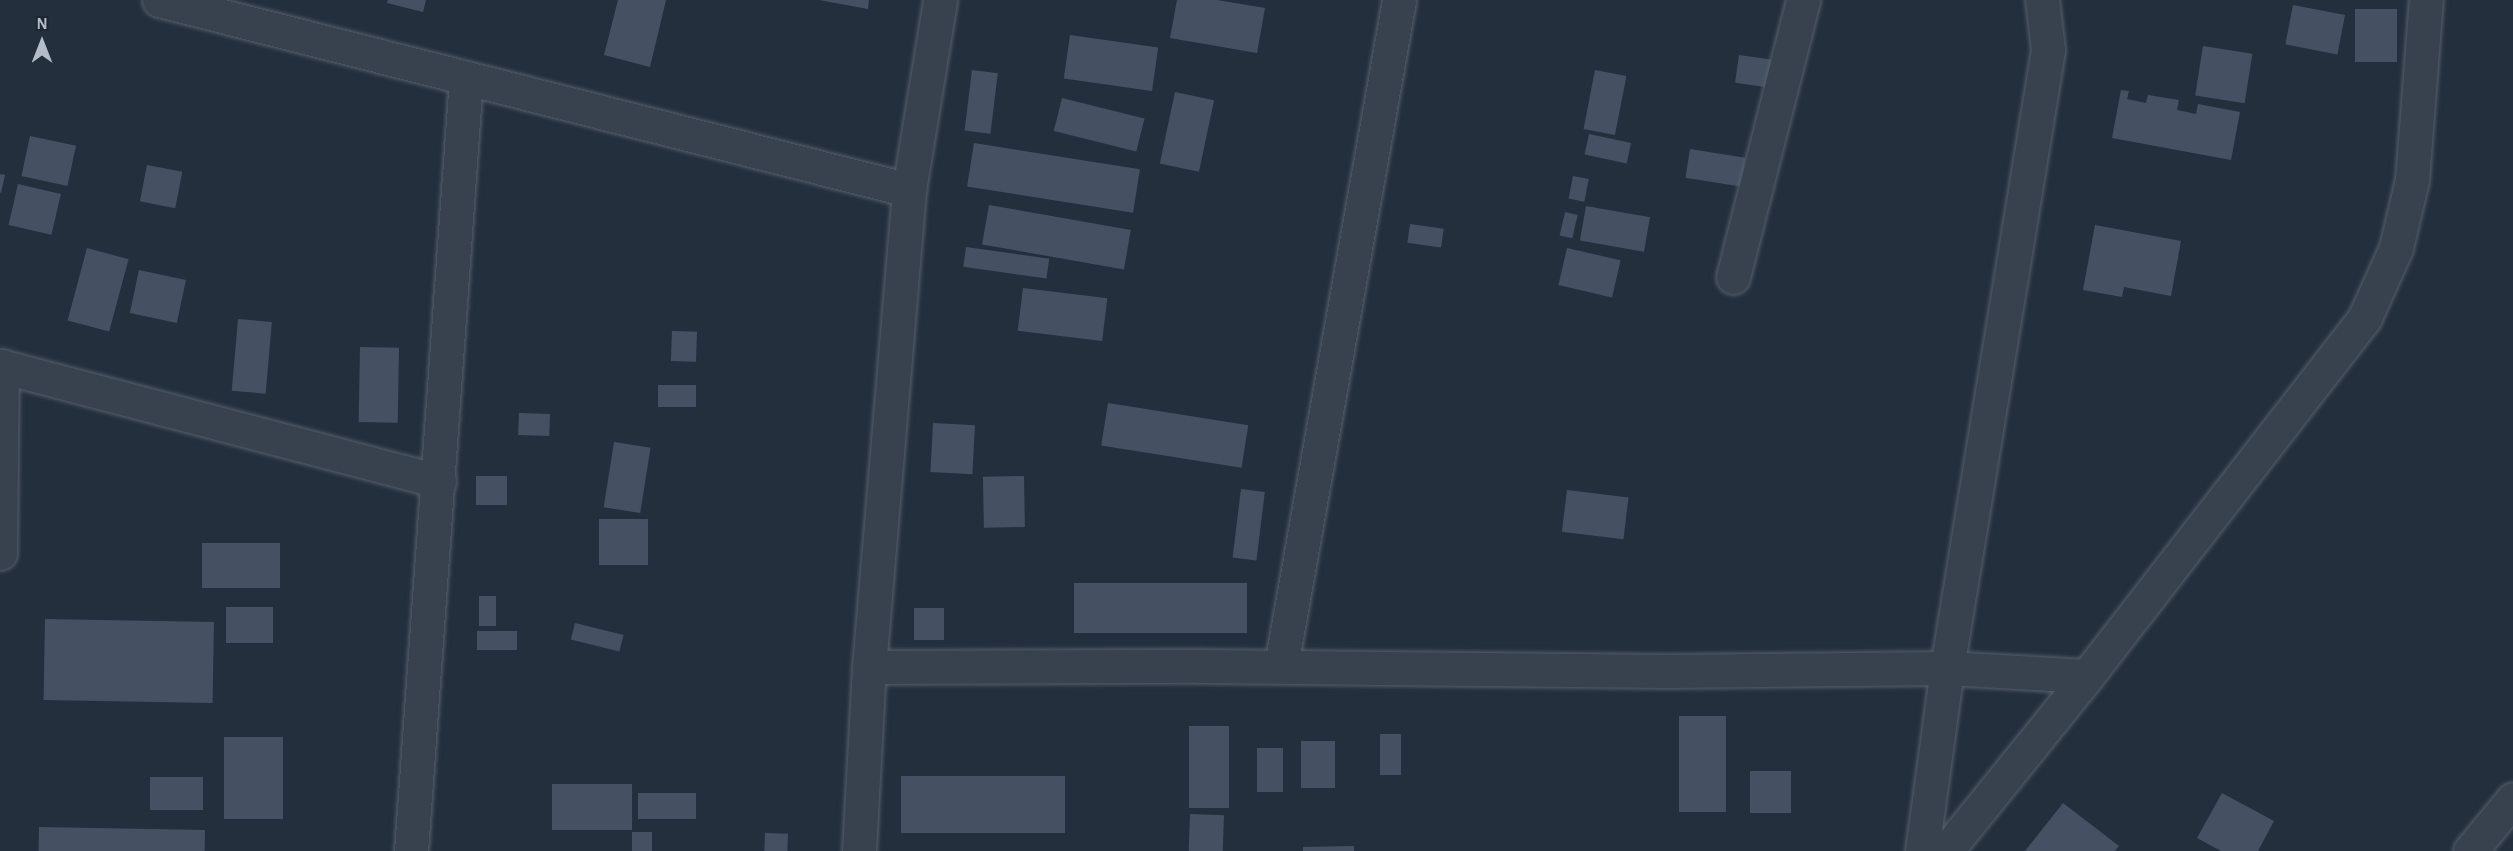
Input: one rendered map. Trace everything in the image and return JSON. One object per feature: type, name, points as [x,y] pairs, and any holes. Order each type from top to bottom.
[{"type":"street","points":[[159,0],[909,190]]},
{"type":"street","points":[[859,851],[869,668],[909,190],[940,0]]},
{"type":"street","points":[[1281,666],[1399,0]]},
{"type":"street","points":[[1733,277],[1803,0]]},
{"type":"street","points":[[1922,851],[1947,668],[2048,50],[2042,0]]},
{"type":"street","points":[[1946,851],[2087,676],[2365,316],[2396,248],[2412,180],[2426,0]]},
{"type":"street","points":[[411,851],[466,78]]},
{"type":"street","points":[[0,553],[1,366],[439,481]]},
{"type":"street","points":[[869,668],[1281,666],[1668,671],[1947,668],[2087,676]]},
{"type":"street","points":[[2470,851],[2513,799]]},
{"type":"building","points":[[388,0],[426,0],[423,12],[387,3]]},
{"type":"building","points":[[618,0],[666,0],[650,67],[604,55]]},
{"type":"building","points":[[819,0],[869,0],[868,9]]},
{"type":"building","points":[[1177,0],[1217,0],[1265,8],[1257,53],[1170,38]]},
{"type":"building","points":[[2293,5],[2345,15],[2337,54],[2285,44]]},
{"type":"building","points":[[2355,9],[2397,9],[2397,62],[2355,62]]},
{"type":"building","points":[[1070,35],[1158,47],[1152,91],[1064,79]]},
{"type":"building","points":[[2203,46],[2252,54],[2245,103],[2195,95]]},
{"type":"building","points":[[1739,55],[1775,60],[1771,88],[1735,83]]},
{"type":"building","points":[[972,70],[998,73],[990,134],[965,131]]},
{"type":"building","points":[[1595,70],[1626,76],[1615,135],[1584,129]]},
{"type":"building","points":[[2121,90],[2129,91],[2127,99],[2146,103],[2148,95],[2179,100],[2177,110],[2196,114],[2198,104],[2240,112],[2231,160],[2112,138]]},
{"type":"building","points":[[1175,92],[1214,100],[1199,172],[1160,163]]},
{"type":"building","points":[[1062,98],[1144,119],[1136,152],[1054,131]]},
{"type":"building","points":[[1589,134],[1631,143],[1627,163],[1585,155]]},
{"type":"building","points":[[30,136],[76,146],[67,186],[21,176]]},
{"type":"building","points":[[974,143],[1140,169],[1133,213],[967,186]]},
{"type":"building","points":[[1690,149],[1745,158],[1741,186],[1685,178]]},
{"type":"building","points":[[147,165],[182,172],[175,208],[140,201]]},
{"type":"building","points":[[0,174],[5,175],[1,193],[0,192]]},
{"type":"building","points":[[1573,176],[1589,179],[1584,202],[1569,199]]},
{"type":"building","points":[[18,184],[61,194],[51,235],[9,225]]},
{"type":"building","points":[[989,205],[1131,230],[1124,269],[982,244]]},
{"type":"building","points":[[1586,206],[1650,217],[1644,252],[1580,240]]},
{"type":"building","points":[[1565,212],[1578,215],[1572,238],[1560,235]]},
{"type":"building","points":[[1410,224],[1444,229],[1441,248],[1407,243]]},
{"type":"building","points":[[2095,225],[2181,241],[2171,296],[2124,287],[2122,297],[2083,290]]},
{"type":"building","points":[[966,247],[1049,259],[1046,278],[963,267]]},
{"type":"building","points":[[87,248],[129,259],[109,332],[68,320]]},
{"type":"building","points":[[1567,248],[1621,260],[1612,297],[1558,285]]},
{"type":"building","points":[[139,270],[186,280],[177,323],[130,313]]},
{"type":"building","points":[[1023,288],[1107,298],[1102,341],[1018,331]]},
{"type":"building","points":[[238,319],[272,322],[266,394],[232,391]]},
{"type":"building","points":[[672,331],[697,332],[696,362],[671,361]]},
{"type":"building","points":[[360,347],[399,348],[398,423],[359,422]]},
{"type":"building","points":[[658,385],[696,385],[696,407],[658,407]]},
{"type":"building","points":[[1108,403],[1248,425],[1242,468],[1101,445]]},
{"type":"building","points":[[519,413],[550,414],[549,436],[518,435]]},
{"type":"building","points":[[933,423],[975,425],[972,474],[930,472]]},
{"type":"building","points":[[614,442],[651,448],[640,513],[604,507]]},
{"type":"building","points":[[476,476],[507,476],[507,505],[476,505]]},
{"type":"building","points":[[1024,476],[1025,527],[984,528],[983,477]]},
{"type":"building","points":[[1241,489],[1265,492],[1256,560],[1233,557]]},
{"type":"building","points":[[1567,490],[1629,498],[1623,539],[1562,532]]},
{"type":"building","points":[[599,519],[648,519],[648,565],[599,565]]},
{"type":"building","points":[[202,543],[280,543],[280,588],[202,588]]},
{"type":"building","points":[[1074,583],[1247,583],[1247,633],[1074,633]]},
{"type":"building","points":[[479,596],[496,596],[496,626],[479,626]]},
{"type":"building","points":[[226,607],[273,607],[273,643],[226,643]]},
{"type":"building","points":[[914,608],[944,608],[944,640],[914,640]]},
{"type":"building","points":[[45,619],[214,622],[213,703],[44,700]]},
{"type":"building","points":[[575,623],[624,635],[619,652],[571,639]]},
{"type":"building","points":[[477,631],[517,631],[517,650],[477,650]]},
{"type":"building","points":[[1679,716],[1726,716],[1726,812],[1679,812]]},
{"type":"building","points":[[1189,726],[1229,726],[1229,808],[1189,808]]},
{"type":"building","points":[[1380,734],[1401,734],[1401,775],[1380,775]]},
{"type":"building","points":[[224,737],[283,737],[283,819],[224,819]]},
{"type":"building","points":[[1301,741],[1335,741],[1335,788],[1301,788]]},
{"type":"building","points":[[1257,748],[1283,748],[1283,792],[1257,792]]},
{"type":"building","points":[[1750,771],[1791,771],[1791,813],[1750,813]]},
{"type":"building","points":[[901,776],[1065,776],[1065,833],[901,833]]},
{"type":"building","points":[[150,777],[203,777],[203,810],[150,810]]},
{"type":"building","points":[[552,784],[632,784],[632,830],[552,830]]},
{"type":"building","points":[[638,793],[696,793],[696,819],[638,819]]},
{"type":"building","points":[[2222,793],[2274,821],[2258,851],[2221,851],[2197,838]]},
{"type":"building","points":[[2063,803],[2119,846],[2115,851],[2025,851]]},
{"type":"building","points":[[1190,814],[1224,815],[1223,851],[1189,851]]},
{"type":"building","points":[[39,827],[205,830],[205,851],[39,851]]},
{"type":"building","points":[[632,832],[652,832],[652,851],[632,851]]},
{"type":"building","points":[[765,833],[788,834],[787,851],[764,851]]},
{"type":"building","points":[[1354,846],[1354,851],[1303,851],[1303,847]]}]
